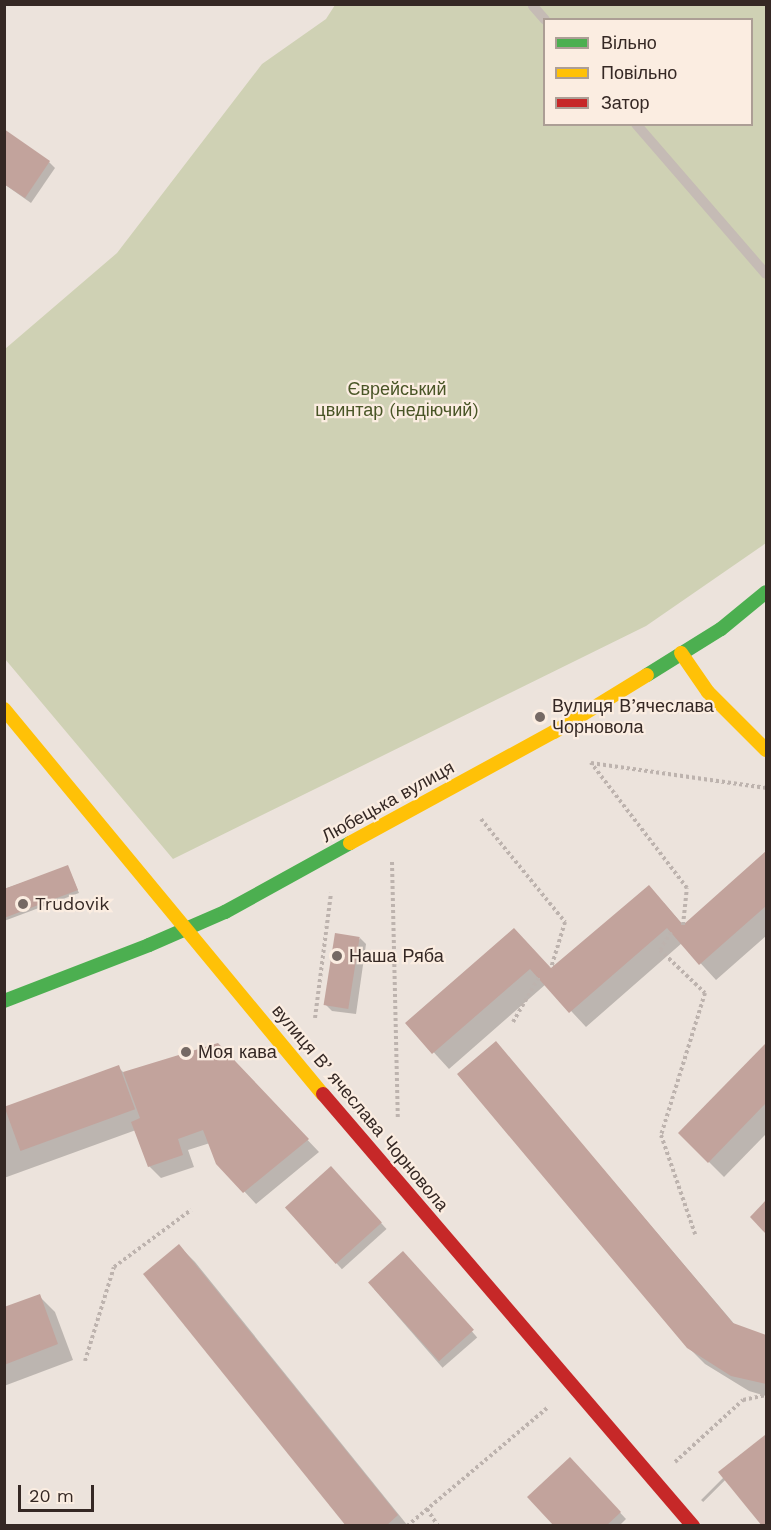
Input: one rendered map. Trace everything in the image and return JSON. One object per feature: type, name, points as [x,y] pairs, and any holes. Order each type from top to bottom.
[{"type":"main road","name":"Любецька вулиця","points":[[4,1001],[188,929],[225,912],[554,732],[720,629],[766,592]]},
{"type":"main road","points":[[681,653],[708,692],[766,750]]},
{"type":"main road","name":"вулиця Вʼячеслава Чорновола","points":[[4,709],[357,1135],[693,1526]]},
{"type":"lane","points":[[533,6],[543,18]]},
{"type":"lane","points":[[638,126],[766,274]]},
{"type":"path","points":[[683,924],[687,888],[591,763],[766,788]]},
{"type":"path","points":[[481,819],[565,922],[551,968]]},
{"type":"path","points":[[392,862],[398,1118]]},
{"type":"path","points":[[315,1018],[331,893]]},
{"type":"path","points":[[671,932],[660,950],[705,993],[661,1135],[695,1234]]},
{"type":"path","points":[[513,1022],[539,977]]},
{"type":"path","points":[[85,1361],[114,1267],[191,1210]]},
{"type":"path","points":[[675,1462],[743,1400],[766,1395]]},
{"type":"path","points":[[407,1526],[547,1408]]},
{"type":"path","points":[[427,1509],[438,1526]]},
{"type":"green space","name":"Єврейський цвинтар (недіючий)","points":[[335,5],[766,5],[766,543],[646,626],[173,859],[5,659],[5,349],[117,253],[262,64],[326,19]]},
{"type":"building","points":[[4,129],[50,161],[25,198],[4,184]]},
{"type":"building","points":[[766,851],[766,906],[699,965],[667,928],[569,1013],[530,969],[432,1054],[405,1023],[514,928],[551,968],[649,885],[683,925]]},
{"type":"building","name":"Trudovik","points":[[68,865],[78,890],[4,918],[4,889]]},
{"type":"building","points":[[335,933],[360,937],[348,1009],[324,1005]]},
{"type":"building","points":[[496,1041],[733,1323],[766,1335],[766,1384],[731,1376],[687,1348],[457,1074]]},
{"type":"building","points":[[218,1043],[309,1139],[243,1193],[216,1164],[203,1130],[178,1139],[183,1155],[148,1167],[131,1122],[140,1118],[123,1072]]},
{"type":"building","points":[[766,1043],[766,1103],[708,1163],[678,1133]]},
{"type":"building","points":[[119,1065],[135,1109],[20,1151],[4,1107]]},
{"type":"building","points":[[331,1166],[382,1222],[336,1264],[285,1207]]},
{"type":"building","points":[[766,1200],[766,1234],[750,1217]]},
{"type":"building","points":[[179,1244],[398,1515],[386,1526],[346,1526],[143,1274]]},
{"type":"building","points":[[403,1251],[474,1330],[439,1361],[368,1282]]},
{"type":"building","points":[[40,1294],[58,1344],[4,1365],[4,1307]]},
{"type":"building","points":[[765,1435],[766,1526],[762,1526],[718,1472]]},
{"type":"building","points":[[570,1457],[621,1512],[606,1526],[554,1526],[527,1497]]},
{"type":"traffic: fast","points":[[647,675],[721,629],[766,592]]},
{"type":"traffic: fast","points":[[4,1001],[149,945],[225,912],[350,843]]},
{"type":"traffic: slow","points":[[681,653],[708,692],[766,750]]},
{"type":"traffic: slow","points":[[350,843],[554,732],[647,675]]},
{"type":"traffic: slow","points":[[4,709],[323,1094]]},
{"type":"traffic: jam","points":[[323,1094],[693,1526]]},
{"type":"place","name":"Вулиця В’ячеслава Чорновола","points":[[540,717]]},
{"type":"place","name":"Trudovik","points":[[23,904]]},
{"type":"place","name":"Наша Ряба","points":[[337,956]]},
{"type":"place","name":"Моя кава","points":[[186,1052]]}]
